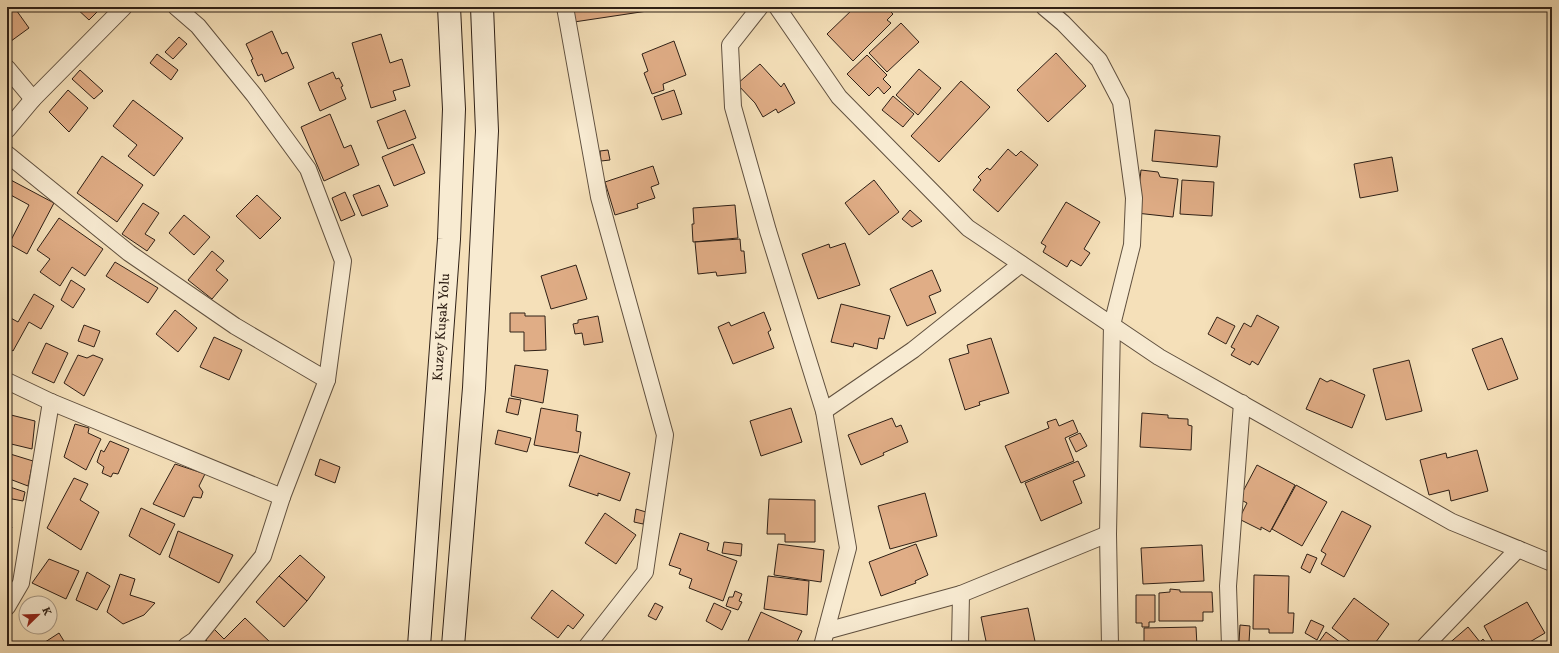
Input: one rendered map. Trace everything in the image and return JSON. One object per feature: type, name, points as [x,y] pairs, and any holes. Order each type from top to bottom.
[{"type":"main road","name":"Kuzey Kuşak Yolu","points":[[419,646],[449,239],[454,109],[449,7]]},
{"type":"main road","points":[[453,646],[474,388],[487,131],[482,7]]},
{"type":"street","points":[[7,130],[33,100],[124,7]]},
{"type":"street","points":[[176,7],[198,26],[254,95],[308,169],[343,261],[327,380],[282,497],[263,556],[194,640],[186,646]]},
{"type":"street","points":[[565,7],[599,197],[665,435],[645,572],[588,646]]},
{"type":"street","points":[[760,7],[730,45],[733,107],[768,231],[824,411],[848,548],[824,638]]},
{"type":"street","points":[[777,7],[838,97],[968,228],[1159,357],[1452,522],[1552,564]]},
{"type":"street","points":[[1044,7],[1063,23],[1099,60],[1122,102],[1134,198],[1132,245],[1112,325],[1108,534],[1110,646]]},
{"type":"street","points":[[7,68],[33,100]]},
{"type":"street","points":[[7,154],[129,253],[235,326],[327,380]]},
{"type":"street","points":[[824,411],[913,350],[1021,264]]},
{"type":"street","points":[[7,381],[51,402],[282,497]]},
{"type":"street","points":[[7,607],[21,583],[51,402]]},
{"type":"street","points":[[1230,646],[1228,586],[1242,403]]},
{"type":"street","points":[[824,638],[961,594],[1108,534]]},
{"type":"street","points":[[1425,646],[1518,549]]},
{"type":"street","points":[[960,646],[961,594]]},
{"type":"building","points":[[14,7],[29,28],[7,44],[7,9]]},
{"type":"building","points":[[75,7],[102,7],[89,20]]},
{"type":"building","points":[[573,7],[674,7],[574,22]]},
{"type":"building","points":[[855,7],[886,7],[893,14],[887,20],[891,23],[853,61],[827,34]]},
{"type":"building","points":[[901,23],[919,42],[887,72],[869,53]]},
{"type":"building","points":[[272,31],[282,54],[287,52],[294,68],[265,82],[262,74],[258,76],[251,60],[253,59],[246,44]]},
{"type":"building","points":[[381,34],[390,63],[402,59],[410,86],[393,91],[396,100],[371,108],[352,43]]},
{"type":"building","points":[[179,37],[187,44],[173,59],[165,52]]},
{"type":"building","points":[[674,41],[686,75],[663,84],[664,90],[652,94],[644,73],[648,71],[642,54]]},
{"type":"building","points":[[1056,53],[1086,86],[1048,122],[1017,90]]},
{"type":"building","points":[[157,54],[178,70],[171,80],[150,63]]},
{"type":"building","points":[[867,55],[887,75],[883,79],[891,87],[884,94],[878,87],[869,96],[847,74]]},
{"type":"building","points":[[760,64],[781,87],[784,83],[795,103],[778,113],[776,109],[763,117],[755,103],[737,84]]},
{"type":"building","points":[[919,69],[941,88],[918,115],[896,95]]},
{"type":"building","points":[[80,70],[103,91],[94,99],[72,79]]},
{"type":"building","points":[[333,72],[336,79],[339,78],[343,86],[341,87],[346,99],[320,111],[308,83]]},
{"type":"building","points":[[961,81],[990,107],[939,162],[911,136]]},
{"type":"building","points":[[68,90],[88,108],[69,132],[49,112]]},
{"type":"building","points":[[674,90],[682,114],[662,120],[654,97]]},
{"type":"building","points":[[893,96],[914,114],[903,127],[882,110]]},
{"type":"building","points":[[133,100],[183,138],[154,176],[128,156],[137,145],[113,126]]},
{"type":"building","points":[[405,110],[416,138],[388,149],[377,121]]},
{"type":"building","points":[[330,114],[344,148],[351,145],[359,165],[324,181],[301,127]]},
{"type":"building","points":[[1155,130],[1220,136],[1217,167],[1152,161]]},
{"type":"building","points":[[413,144],[425,173],[394,186],[382,157]]},
{"type":"building","points":[[1008,149],[1016,156],[1021,151],[1038,165],[998,212],[973,190],[981,180],[978,177],[987,168],[990,170]]},
{"type":"building","points":[[608,150],[610,160],[601,161],[600,151]]},
{"type":"building","points":[[102,156],[143,185],[117,222],[77,193]]},
{"type":"building","points":[[1392,157],[1398,191],[1360,198],[1354,164]]},
{"type":"building","points":[[653,166],[659,184],[651,187],[655,198],[637,204],[638,208],[615,215],[605,182]]},
{"type":"building","points":[[1141,170],[1158,172],[1160,177],[1178,179],[1173,217],[1136,213]]},
{"type":"building","points":[[7,178],[54,203],[27,254],[9,244],[29,205],[7,193]]},
{"type":"building","points":[[874,180],[899,212],[869,235],[845,203]]},
{"type":"building","points":[[1182,180],[1214,182],[1212,216],[1180,214]]},
{"type":"building","points":[[379,185],[388,206],[362,216],[353,195]]},
{"type":"building","points":[[345,192],[355,215],[341,221],[332,198]]},
{"type":"building","points":[[257,195],[281,218],[260,239],[236,216]]},
{"type":"building","points":[[1066,202],[1100,222],[1084,249],[1090,253],[1081,266],[1071,260],[1067,267],[1043,252],[1046,246],[1041,243]]},
{"type":"building","points":[[143,203],[159,213],[145,234],[155,240],[147,251],[122,234]]},
{"type":"building","points":[[735,205],[738,238],[693,242],[693,208]]},
{"type":"building","points":[[910,210],[922,221],[912,227],[902,219]]},
{"type":"building","points":[[184,215],[210,237],[194,255],[169,233]]},
{"type":"building","points":[[59,218],[103,249],[85,276],[72,267],[60,286],[40,272],[50,259],[37,250]]},
{"type":"building","points":[[740,239],[741,251],[744,251],[746,273],[717,276],[716,272],[698,274],[695,242]]},
{"type":"building","points":[[845,243],[860,285],[818,299],[802,254],[829,244],[830,248]]},
{"type":"building","points":[[212,251],[224,261],[216,270],[228,280],[212,299],[188,280]]},
{"type":"building","points":[[115,262],[158,288],[148,303],[106,276]]},
{"type":"building","points":[[576,265],[587,299],[551,309],[541,276]]},
{"type":"building","points":[[932,270],[941,291],[929,296],[936,313],[907,326],[890,289]]},
{"type":"building","points":[[71,280],[85,289],[73,308],[61,300]]},
{"type":"building","points":[[34,294],[54,306],[41,329],[29,322],[13,351],[7,347],[7,316],[18,322]]},
{"type":"building","points":[[841,304],[890,316],[884,339],[879,338],[877,349],[854,343],[853,347],[831,342]]},
{"type":"building","points":[[175,310],[197,328],[178,352],[156,334]]},
{"type":"building","points":[[764,312],[771,330],[768,332],[774,348],[733,364],[718,327],[729,322],[731,326]]},
{"type":"building","points":[[510,313],[525,313],[525,316],[545,316],[546,350],[524,351],[524,332],[510,332]]},
{"type":"building","points":[[1257,315],[1279,327],[1258,365],[1252,361],[1250,365],[1231,355],[1235,349],[1231,347],[1244,323],[1251,327]]},
{"type":"building","points":[[598,316],[603,342],[584,345],[582,333],[575,334],[573,324],[578,323],[578,320]]},
{"type":"building","points":[[1217,317],[1235,326],[1226,344],[1208,334]]},
{"type":"building","points":[[84,325],[100,331],[94,347],[78,341]]},
{"type":"building","points":[[214,337],[242,350],[229,380],[200,367]]},
{"type":"building","points":[[991,338],[1009,393],[979,402],[980,405],[965,410],[949,359],[969,353],[967,345]]},
{"type":"building","points":[[1502,338],[1518,379],[1488,390],[1472,349]]},
{"type":"building","points":[[46,343],[68,353],[54,383],[32,373]]},
{"type":"building","points":[[78,355],[87,358],[93,355],[103,359],[84,396],[64,383]]},
{"type":"building","points":[[1409,360],[1422,411],[1386,420],[1373,369]]},
{"type":"building","points":[[515,365],[548,370],[543,403],[511,396]]},
{"type":"building","points":[[1320,378],[1327,382],[1331,380],[1365,395],[1352,428],[1306,409]]},
{"type":"building","points":[[509,398],[521,400],[518,415],[506,412]]},
{"type":"building","points":[[541,408],[578,415],[576,431],[581,432],[578,453],[534,445]]},
{"type":"building","points":[[791,408],[802,442],[761,456],[750,421]]},
{"type":"building","points":[[1142,413],[1168,415],[1168,418],[1188,419],[1188,425],[1192,426],[1191,450],[1140,447]]},
{"type":"building","points":[[7,414],[35,421],[32,449],[7,443]]},
{"type":"building","points":[[892,418],[896,427],[901,425],[908,442],[861,465],[848,435]]},
{"type":"building","points":[[1056,419],[1059,426],[1073,420],[1078,432],[1065,438],[1074,461],[1021,483],[1005,446],[1049,428],[1047,422]]},
{"type":"building","points":[[75,424],[89,428],[88,433],[101,439],[86,470],[64,457]]},
{"type":"building","points":[[498,430],[531,438],[527,452],[495,444]]},
{"type":"building","points":[[1080,433],[1087,446],[1076,452],[1069,438]]},
{"type":"building","points":[[110,441],[129,449],[118,474],[113,473],[111,477],[102,473],[104,467],[97,462],[101,450],[104,452]]},
{"type":"building","points":[[1477,450],[1488,491],[1451,501],[1449,490],[1429,495],[1420,460],[1446,453],[1447,458]]},
{"type":"building","points":[[7,453],[33,461],[28,486],[7,478]]},
{"type":"building","points":[[580,455],[630,473],[620,501],[598,493],[598,496],[569,486]]},
{"type":"building","points":[[320,459],[340,467],[335,483],[315,475]]},
{"type":"building","points":[[1078,461],[1085,476],[1073,481],[1082,503],[1041,521],[1025,483]]},
{"type":"building","points":[[175,464],[205,474],[199,486],[203,492],[201,498],[193,497],[184,517],[153,504]]},
{"type":"building","points":[[1257,465],[1295,485],[1270,532],[1261,527],[1261,530],[1239,519],[1247,503],[1239,499]]},
{"type":"building","points":[[74,478],[88,484],[80,500],[99,512],[81,550],[47,528]]},
{"type":"building","points":[[1296,485],[1327,502],[1302,546],[1272,529]]},
{"type":"building","points":[[7,486],[25,492],[23,501],[7,498]]},
{"type":"building","points":[[925,493],[937,536],[890,549],[878,506]]},
{"type":"building","points":[[769,499],[815,500],[815,542],[785,542],[785,534],[767,534]]},
{"type":"building","points":[[141,508],[175,524],[160,555],[129,536]]},
{"type":"building","points":[[636,509],[646,512],[643,524],[634,522]]},
{"type":"building","points":[[1342,511],[1371,526],[1344,577],[1321,564],[1326,554],[1321,551]]},
{"type":"building","points":[[605,513],[636,535],[616,564],[585,543]]},
{"type":"building","points":[[7,525],[12,527],[7,537]]},
{"type":"building","points":[[178,531],[233,555],[219,583],[169,557]]},
{"type":"building","points":[[680,533],[709,543],[707,550],[737,561],[723,601],[689,588],[692,579],[679,574],[681,569],[669,565]]},
{"type":"building","points":[[724,542],[742,544],[741,556],[722,553]]},
{"type":"building","points":[[778,544],[824,550],[821,582],[774,575]]},
{"type":"building","points":[[916,544],[928,575],[915,581],[916,583],[881,596],[869,562]]},
{"type":"building","points":[[1202,545],[1204,581],[1143,584],[1141,548]]},
{"type":"building","points":[[1307,554],[1317,558],[1310,573],[1301,568]]},
{"type":"building","points":[[300,555],[325,577],[307,601],[279,576]]},
{"type":"building","points":[[49,559],[79,571],[66,599],[32,583]]},
{"type":"building","points":[[87,572],[110,586],[97,610],[76,600]]},
{"type":"building","points":[[120,574],[135,579],[130,595],[155,603],[144,615],[123,624],[107,612]]},
{"type":"building","points":[[1254,575],[1289,576],[1288,613],[1294,613],[1293,633],[1269,633],[1269,629],[1253,629]]},
{"type":"building","points":[[279,576],[307,601],[284,627],[256,602]]},
{"type":"building","points":[[768,576],[809,581],[807,615],[764,609]]},
{"type":"building","points":[[1170,589],[1180,590],[1180,592],[1212,592],[1213,612],[1203,612],[1203,621],[1159,621],[1159,593],[1170,592]]},
{"type":"building","points":[[552,590],[584,615],[573,629],[568,625],[558,638],[531,618]]},
{"type":"building","points":[[735,591],[742,594],[739,601],[742,602],[738,610],[726,606],[729,597],[733,597]]},
{"type":"building","points":[[1136,595],[1155,595],[1155,622],[1149,622],[1149,627],[1142,627],[1142,623],[1136,623]]},
{"type":"building","points":[[1354,598],[1389,624],[1373,646],[1356,646],[1332,628]]},
{"type":"building","points":[[1527,602],[1545,633],[1523,646],[1495,646],[1484,626]]},
{"type":"building","points":[[655,603],[663,607],[656,620],[648,616]]},
{"type":"building","points":[[714,603],[731,611],[722,630],[706,621]]},
{"type":"building","points":[[1028,608],[1036,646],[987,646],[981,617]]},
{"type":"building","points":[[761,612],[802,631],[795,646],[759,646],[748,641]]},
{"type":"building","points":[[245,618],[273,645],[272,646],[212,646],[204,638],[213,628],[224,639]]},
{"type":"building","points":[[1311,620],[1324,626],[1317,640],[1305,633]]},
{"type":"building","points":[[1240,625],[1250,626],[1249,642],[1239,642]]},
{"type":"building","points":[[1196,627],[1197,646],[1144,646],[1144,628]]},
{"type":"building","points":[[1468,627],[1480,642],[1483,639],[1488,646],[1446,646]]},
{"type":"building","points":[[1326,632],[1345,646],[1316,646]]},
{"type":"building","points":[[58,634],[67,646],[39,646],[58,635]]},
{"type":"building","points":[[1441,643],[1446,646],[1437,646]]}]
